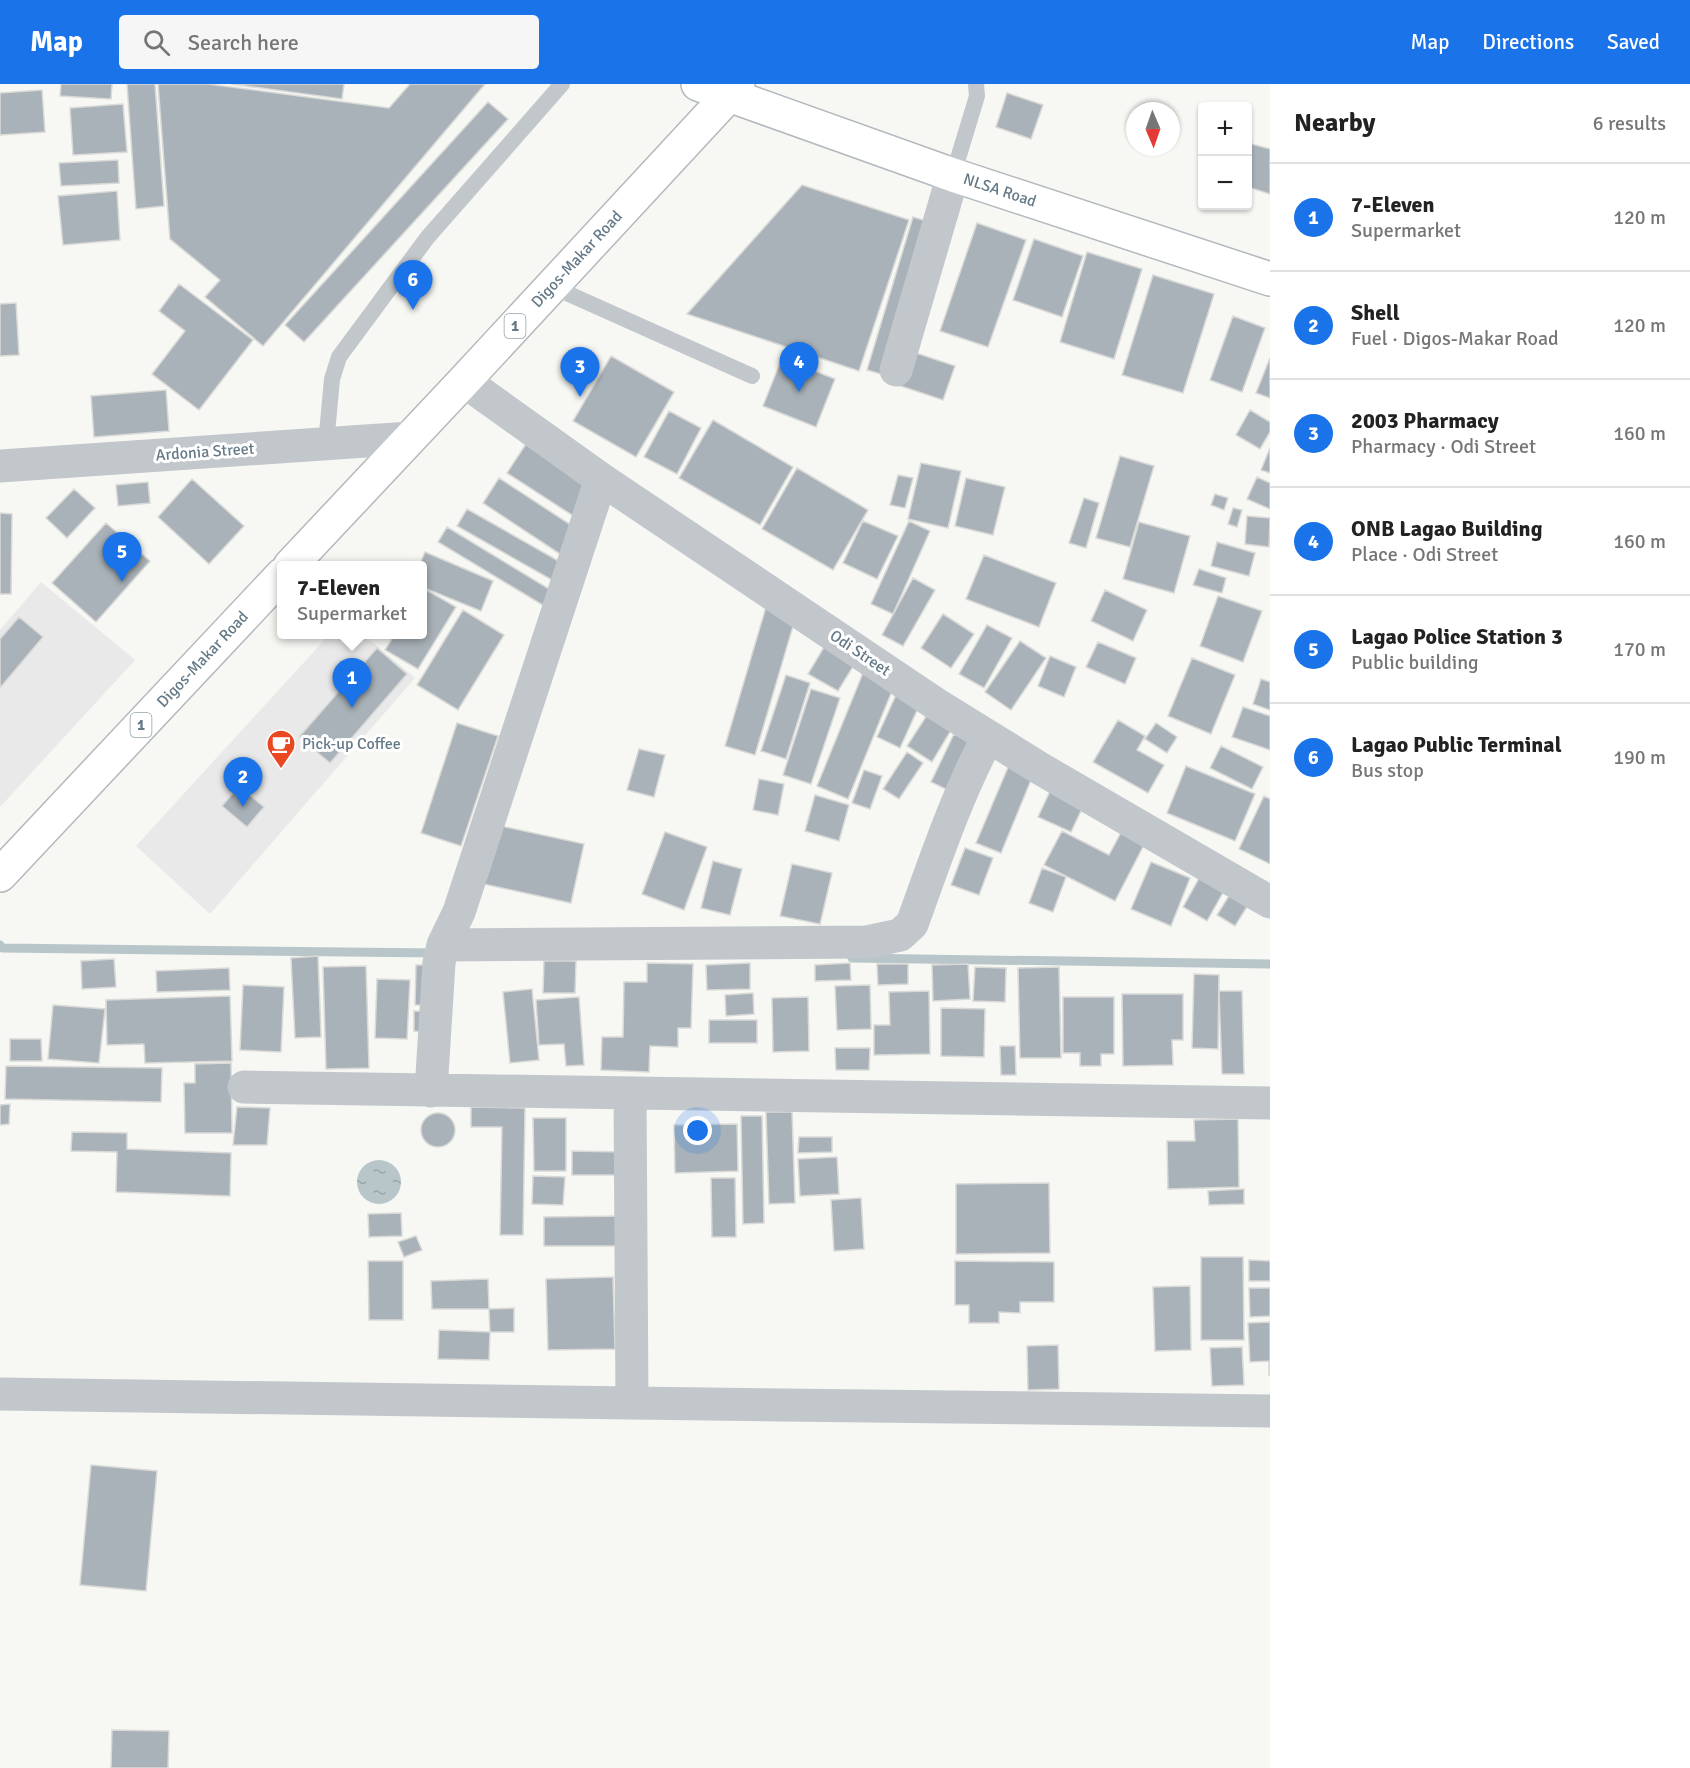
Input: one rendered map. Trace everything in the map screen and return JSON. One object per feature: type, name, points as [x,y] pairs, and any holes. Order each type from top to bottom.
[{"type":"main road","name":"NLSA Road","points":[[698,84],[734,89],[953,175],[1270,279]]},
{"type":"main road","name":"Digos-Makar Road","points":[[295,561],[734,89]]},
{"type":"main road","name":"Digos-Makar Road","points":[[0,875],[277,580]]},
{"type":"street","points":[[896,370],[953,175]]},
{"type":"street","name":"Odi Street","points":[[464,381],[601,479],[988,737],[1270,902]]},
{"type":"street","name":"Ardonia Street","points":[[0,466],[410,438]]},
{"type":"street","points":[[431,1091],[439,963],[443,945],[459,912],[601,479]]},
{"type":"street","points":[[443,945],[867,942],[900,935],[912,924],[951,818],[988,737]]},
{"type":"street","points":[[244,1087],[1270,1103]]},
{"type":"street","points":[[630,1094],[632,1403]]},
{"type":"street","points":[[0,1394],[1270,1411]]},
{"type":"lane","points":[[326,444],[332,379],[339,357],[427,238],[562,84]]},
{"type":"lane","points":[[953,175],[977,96],[976,84]]},
{"type":"lane","points":[[551,286],[752,376]]},
{"type":"shaded area","points":[[41,582],[135,660],[0,807],[0,630]]},
{"type":"shaded area","points":[[325,639],[369,639],[415,678],[210,914],[136,846]]},
{"type":"water","points":[[379,1160],[394,1167],[401,1182],[394,1197],[379,1204],[364,1197],[357,1182],[364,1167]]},
{"type":"building","points":[[61,84],[112,84],[111,99],[60,96]]},
{"type":"building","points":[[127,84],[155,84],[164,206],[136,209]]},
{"type":"building","points":[[158,84],[208,84],[389,108],[410,84],[485,84],[263,346],[205,297],[220,280],[170,239]]},
{"type":"building","points":[[231,84],[344,84],[342,99]]},
{"type":"building","points":[[42,90],[45,132],[0,135],[0,93]]},
{"type":"building","points":[[1007,93],[1043,105],[1031,139],[996,127]]},
{"type":"building","points":[[488,102],[508,119],[304,342],[285,325]]},
{"type":"building","points":[[123,104],[127,152],[73,155],[70,108]]},
{"type":"building","points":[[1252,144],[1270,149],[1270,194],[1252,188]]},
{"type":"building","points":[[118,160],[119,183],[61,186],[59,163]]},
{"type":"building","points":[[802,185],[909,220],[859,371],[687,314]]},
{"type":"building","points":[[117,191],[120,240],[63,245],[58,196]]},
{"type":"building","points":[[913,217],[933,223],[888,376],[867,370]]},
{"type":"building","points":[[977,223],[1026,240],[988,347],[940,331]]},
{"type":"building","points":[[1034,239],[1083,256],[1062,317],[1013,300]]},
{"type":"building","points":[[1087,252],[1142,269],[1114,359],[1060,342]]},
{"type":"building","points":[[1153,275],[1214,294],[1183,393],[1122,375]]},
{"type":"building","points":[[179,284],[253,340],[199,410],[152,374],[185,331],[159,311]]},
{"type":"building","points":[[16,303],[19,355],[0,356],[0,304]]},
{"type":"building","points":[[1233,316],[1265,328],[1242,392],[1210,380]]},
{"type":"building","points":[[910,351],[955,366],[943,400],[898,385]]},
{"type":"building","points":[[611,356],[674,392],[636,457],[573,421]]},
{"type":"building","points":[[782,358],[835,379],[816,427],[763,406]]},
{"type":"building","points":[[1270,358],[1270,398],[1256,393]]},
{"type":"building","points":[[166,390],[169,431],[94,437],[91,396]]},
{"type":"building","points":[[1250,410],[1270,422],[1270,432],[1260,449],[1236,435]]},
{"type":"building","points":[[669,411],[701,428],[677,474],[644,457]]},
{"type":"building","points":[[713,420],[793,467],[760,525],[679,478]]},
{"type":"building","points":[[526,444],[594,489],[575,517],[507,473]]},
{"type":"building","points":[[1270,448],[1270,473],[1261,470]]},
{"type":"building","points":[[1120,456],[1154,466],[1130,547],[1096,538]]},
{"type":"building","points":[[921,463],[961,471],[948,528],[908,519]]},
{"type":"building","points":[[797,468],[868,510],[833,570],[762,529]]},
{"type":"building","points":[[898,475],[913,478],[905,508],[890,505]]},
{"type":"building","points":[[1257,477],[1270,483],[1270,509],[1247,499]]},
{"type":"building","points":[[499,478],[577,529],[560,554],[483,503]]},
{"type":"building","points":[[966,478],[1005,487],[993,535],[955,526]]},
{"type":"building","points":[[192,479],[244,526],[209,564],[158,517]]},
{"type":"building","points":[[148,482],[150,503],[118,506],[116,485]]},
{"type":"building","points":[[74,489],[95,508],[67,538],[46,518]]},
{"type":"building","points":[[1215,494],[1228,498],[1224,510],[1211,505]]},
{"type":"building","points":[[1084,498],[1099,503],[1086,548],[1069,543]]},
{"type":"building","points":[[1233,508],[1242,510],[1237,527],[1228,524]]},
{"type":"building","points":[[467,509],[562,563],[552,580],[457,526]]},
{"type":"building","points":[[0,513],[12,514],[11,594],[0,594]]},
{"type":"building","points":[[1247,516],[1270,518],[1269,547],[1245,544]]},
{"type":"building","points":[[863,521],[898,536],[877,579],[843,563]]},
{"type":"building","points":[[909,521],[930,531],[893,614],[871,604]]},
{"type":"building","points":[[1139,522],[1190,536],[1174,593],[1123,579]]},
{"type":"building","points":[[106,523],[150,561],[96,622],[52,583]]},
{"type":"building","points":[[447,527],[554,592],[546,607],[438,542]]},
{"type":"building","points":[[1217,542],[1255,553],[1249,576],[1211,566]]},
{"type":"building","points":[[425,552],[493,581],[481,611],[427,589],[427,561],[421,561]]},
{"type":"building","points":[[984,555],[1056,583],[1039,627],[966,599]]},
{"type":"building","points":[[1199,569],[1226,578],[1222,593],[1193,585]]},
{"type":"building","points":[[913,578],[935,590],[903,646],[882,635]]},
{"type":"building","points":[[427,590],[456,607],[418,669],[385,650],[392,639],[427,639]]},
{"type":"building","points":[[1105,590],[1147,610],[1133,641],[1091,621]]},
{"type":"building","points":[[1218,596],[1262,611],[1243,662],[1200,646]]},
{"type":"building","points":[[766,607],[796,616],[755,755],[725,746]]},
{"type":"building","points":[[463,610],[504,635],[458,710],[417,685]]},
{"type":"building","points":[[943,614],[974,634],[951,668],[921,648]]},
{"type":"building","points":[[19,617],[43,637],[0,688],[0,639]]},
{"type":"building","points":[[987,625],[1012,638],[984,688],[959,674]]},
{"type":"building","points":[[1020,641],[1046,658],[1011,710],[985,692]]},
{"type":"building","points":[[827,642],[857,660],[838,691],[808,674]]},
{"type":"building","points":[[1098,642],[1136,658],[1125,684],[1086,667]]},
{"type":"building","points":[[377,648],[407,674],[330,763],[299,737]]},
{"type":"building","points":[[1050,656],[1076,667],[1064,697],[1038,686]]},
{"type":"building","points":[[1192,658],[1235,675],[1211,734],[1168,716]]},
{"type":"building","points":[[863,673],[894,686],[848,799],[817,786]]},
{"type":"building","points":[[786,675],[810,683],[786,759],[761,751]]},
{"type":"building","points":[[1261,679],[1270,682],[1270,710],[1253,704]]},
{"type":"building","points":[[811,689],[840,698],[811,784],[783,775]]},
{"type":"building","points":[[896,695],[919,706],[900,748],[877,737]]},
{"type":"building","points":[[1243,707],[1270,716],[1270,750],[1232,737]]},
{"type":"building","points":[[929,712],[953,727],[932,762],[907,746]]},
{"type":"building","points":[[1118,720],[1145,736],[1137,750],[1164,765],[1148,793],[1093,762]]},
{"type":"building","points":[[457,723],[498,736],[461,846],[421,833]]},
{"type":"building","points":[[1156,723],[1177,737],[1167,753],[1145,739]]},
{"type":"building","points":[[954,734],[978,745],[954,793],[931,782]]},
{"type":"building","points":[[1221,746],[1263,767],[1252,789],[1210,768]]},
{"type":"building","points":[[639,749],[665,755],[654,797],[627,790]]},
{"type":"building","points":[[907,752],[923,763],[899,799],[883,789]]},
{"type":"building","points":[[1012,758],[1036,768],[1001,853],[976,843]]},
{"type":"building","points":[[1186,766],[1255,794],[1235,841],[1167,813]]},
{"type":"building","points":[[864,770],[882,776],[870,809],[852,803]]},
{"type":"building","points":[[759,779],[784,784],[778,815],[753,810]]},
{"type":"building","points":[[1053,785],[1086,800],[1071,832],[1038,817]]},
{"type":"building","points":[[239,786],[264,807],[247,827],[222,806]]},
{"type":"building","points":[[815,795],[849,805],[839,841],[805,831]]},
{"type":"building","points":[[1264,796],[1270,799],[1270,864],[1239,849]]},
{"type":"building","points":[[492,824],[584,844],[571,903],[479,883]]},
{"type":"building","points":[[1124,827],[1147,839],[1115,901],[1044,865],[1062,831],[1109,855]]},
{"type":"building","points":[[665,832],[707,847],[684,910],[642,894]]},
{"type":"building","points":[[965,848],[993,858],[979,895],[951,885]]},
{"type":"building","points":[[713,861],[742,869],[730,915],[701,908]]},
{"type":"building","points":[[1151,862],[1190,878],[1171,926],[1131,909]]},
{"type":"building","points":[[792,864],[832,873],[820,924],[780,916]]},
{"type":"building","points":[[1042,868],[1066,877],[1053,912],[1029,903]]},
{"type":"building","points":[[1201,875],[1225,889],[1207,921],[1183,907]]},
{"type":"building","points":[[1232,891],[1250,902],[1235,926],[1217,915]]},
{"type":"building","points":[[318,956],[321,1037],[295,1038],[291,958]]},
{"type":"building","points":[[114,959],[116,987],[82,989],[81,961]]},
{"type":"building","points":[[544,961],[576,961],[575,993],[543,993]]},
{"type":"building","points":[[647,963],[693,964],[691,1028],[678,1028],[678,1047],[650,1046],[649,1072],[601,1070],[602,1037],[623,1037],[624,982],[647,982]]},
{"type":"building","points":[[750,963],[750,989],[707,990],[706,965]]},
{"type":"building","points":[[850,963],[851,980],[815,981],[815,965]]},
{"type":"building","points":[[877,964],[908,964],[908,984],[878,985]]},
{"type":"building","points":[[968,964],[970,999],[933,1001],[932,965]]},
{"type":"building","points":[[416,965],[429,965],[428,1005],[415,1005]]},
{"type":"building","points":[[366,966],[369,1068],[326,1069],[323,967]]},
{"type":"building","points":[[975,967],[1006,968],[1005,1002],[973,1001]]},
{"type":"building","points":[[1059,967],[1061,1058],[1020,1058],[1018,968]]},
{"type":"building","points":[[229,968],[230,990],[157,992],[156,971]]},
{"type":"building","points":[[1194,974],[1219,975],[1218,1049],[1192,1048]]},
{"type":"building","points":[[377,979],[410,980],[407,1039],[375,1038]]},
{"type":"building","points":[[243,985],[284,987],[281,1052],[240,1050]]},
{"type":"building","points":[[870,985],[871,1029],[837,1030],[835,986]]},
{"type":"building","points":[[532,989],[539,1060],[510,1063],[503,992]]},
{"type":"building","points":[[929,991],[930,1054],[874,1055],[874,1025],[890,1025],[889,992]]},
{"type":"building","points":[[1219,991],[1242,991],[1244,1074],[1222,1074]]},
{"type":"building","points":[[753,993],[754,1014],[726,1016],[725,995]]},
{"type":"building","points":[[1122,994],[1183,994],[1183,1040],[1172,1040],[1173,1065],[1123,1066]]},
{"type":"building","points":[[230,996],[232,1061],[145,1063],[144,1044],[107,1045],[106,1000]]},
{"type":"building","points":[[579,997],[584,1065],[566,1066],[564,1044],[539,1045],[536,1000]]},
{"type":"building","points":[[808,997],[809,1051],[773,1052],[772,998]]},
{"type":"building","points":[[1063,997],[1114,997],[1114,1054],[1101,1054],[1101,1066],[1080,1066],[1080,1053],[1063,1053]]},
{"type":"building","points":[[53,1005],[105,1009],[99,1063],[48,1059]]},
{"type":"building","points":[[941,1008],[985,1009],[984,1057],[941,1056]]},
{"type":"building","points":[[414,1011],[428,1012],[428,1032],[414,1031]]},
{"type":"building","points":[[709,1020],[757,1020],[757,1043],[709,1043]]},
{"type":"building","points":[[10,1039],[41,1039],[42,1061],[10,1061]]},
{"type":"building","points":[[1000,1046],[1015,1046],[1016,1075],[1001,1075]]},
{"type":"building","points":[[835,1048],[870,1048],[869,1070],[836,1070]]},
{"type":"building","points":[[231,1063],[232,1133],[185,1133],[184,1083],[195,1083],[195,1064]]},
{"type":"building","points":[[6,1066],[162,1068],[161,1102],[5,1099]]},
{"type":"building","points":[[10,1104],[9,1124],[0,1125],[0,1105]]},
{"type":"building","points":[[237,1107],[270,1108],[267,1145],[233,1145]]},
{"type":"building","points":[[471,1107],[525,1108],[523,1235],[500,1235],[502,1127],[471,1127]]},
{"type":"building","points":[[766,1112],[792,1112],[795,1203],[769,1204]]},
{"type":"building","points":[[438,1113],[450,1118],[455,1130],[450,1142],[438,1147],[426,1142],[421,1130],[426,1118]]},
{"type":"building","points":[[741,1116],[762,1116],[764,1223],[743,1224]]},
{"type":"building","points":[[533,1118],[566,1118],[566,1171],[534,1171]]},
{"type":"building","points":[[1238,1119],[1239,1187],[1168,1189],[1167,1141],[1195,1141],[1194,1120]]},
{"type":"building","points":[[737,1124],[738,1171],[675,1173],[674,1125]]},
{"type":"building","points":[[72,1132],[127,1133],[127,1149],[231,1153],[230,1196],[116,1192],[117,1152],[71,1151]]},
{"type":"building","points":[[799,1137],[832,1137],[832,1152],[798,1153]]},
{"type":"building","points":[[572,1151],[621,1152],[620,1175],[572,1175]]},
{"type":"building","points":[[837,1157],[839,1194],[800,1196],[798,1159]]},
{"type":"building","points":[[533,1176],[565,1177],[563,1205],[532,1204]]},
{"type":"building","points":[[711,1178],[735,1178],[736,1237],[712,1237]]},
{"type":"building","points":[[1049,1183],[1050,1253],[956,1254],[956,1184]]},
{"type":"building","points":[[1244,1189],[1244,1204],[1209,1205],[1208,1191]]},
{"type":"building","points":[[861,1198],[864,1249],[834,1251],[831,1200]]},
{"type":"building","points":[[401,1213],[402,1236],[369,1237],[368,1214]]},
{"type":"building","points":[[624,1216],[624,1246],[544,1246],[544,1217]]},
{"type":"building","points":[[416,1236],[422,1250],[404,1257],[398,1242]]},
{"type":"building","points":[[1201,1257],[1243,1257],[1244,1340],[1201,1340]]},
{"type":"building","points":[[1249,1260],[1270,1261],[1270,1281],[1249,1281]]},
{"type":"building","points":[[368,1261],[403,1261],[403,1320],[369,1320]]},
{"type":"building","points":[[955,1261],[1054,1262],[1054,1302],[1020,1302],[1020,1313],[999,1312],[999,1323],[969,1323],[969,1305],[955,1305]]},
{"type":"building","points":[[613,1277],[615,1349],[548,1350],[546,1279]]},
{"type":"building","points":[[488,1279],[489,1309],[432,1309],[431,1281]]},
{"type":"building","points":[[1190,1286],[1191,1350],[1155,1351],[1153,1287]]},
{"type":"building","points":[[1249,1288],[1270,1288],[1270,1316],[1250,1317]]},
{"type":"building","points":[[514,1308],[514,1332],[490,1332],[489,1309]]},
{"type":"building","points":[[1270,1322],[1269,1375],[1269,1361],[1250,1362],[1248,1323]]},
{"type":"building","points":[[439,1330],[490,1332],[489,1360],[438,1359]]},
{"type":"building","points":[[1058,1345],[1059,1389],[1028,1390],[1027,1346]]},
{"type":"building","points":[[1242,1347],[1244,1385],[1212,1386],[1210,1348]]},
{"type":"building","points":[[91,1465],[157,1471],[146,1591],[80,1585]]},
{"type":"building","points":[[112,1730],[169,1731],[168,1768],[111,1768]]},
{"type":"waterway","points":[[0,945],[2,948],[437,953]]},
{"type":"waterway","points":[[852,958],[1270,964]]},
{"type":"place","name":"Lagao Public Terminal","points":[[413,310]]},
{"type":"place","name":"ONB Lagao Building","points":[[799,392]]},
{"type":"place","name":"2003 Pharmacy","points":[[580,397]]},
{"type":"place","name":"Lagao Police Station 3","points":[[122,582]]},
{"type":"place","name":"7-Eleven","points":[[352,708]]},
{"type":"place","name":"Pick-up Coffee","points":[[281,770]]},
{"type":"place","name":"Shell","points":[[243,807]]}]
